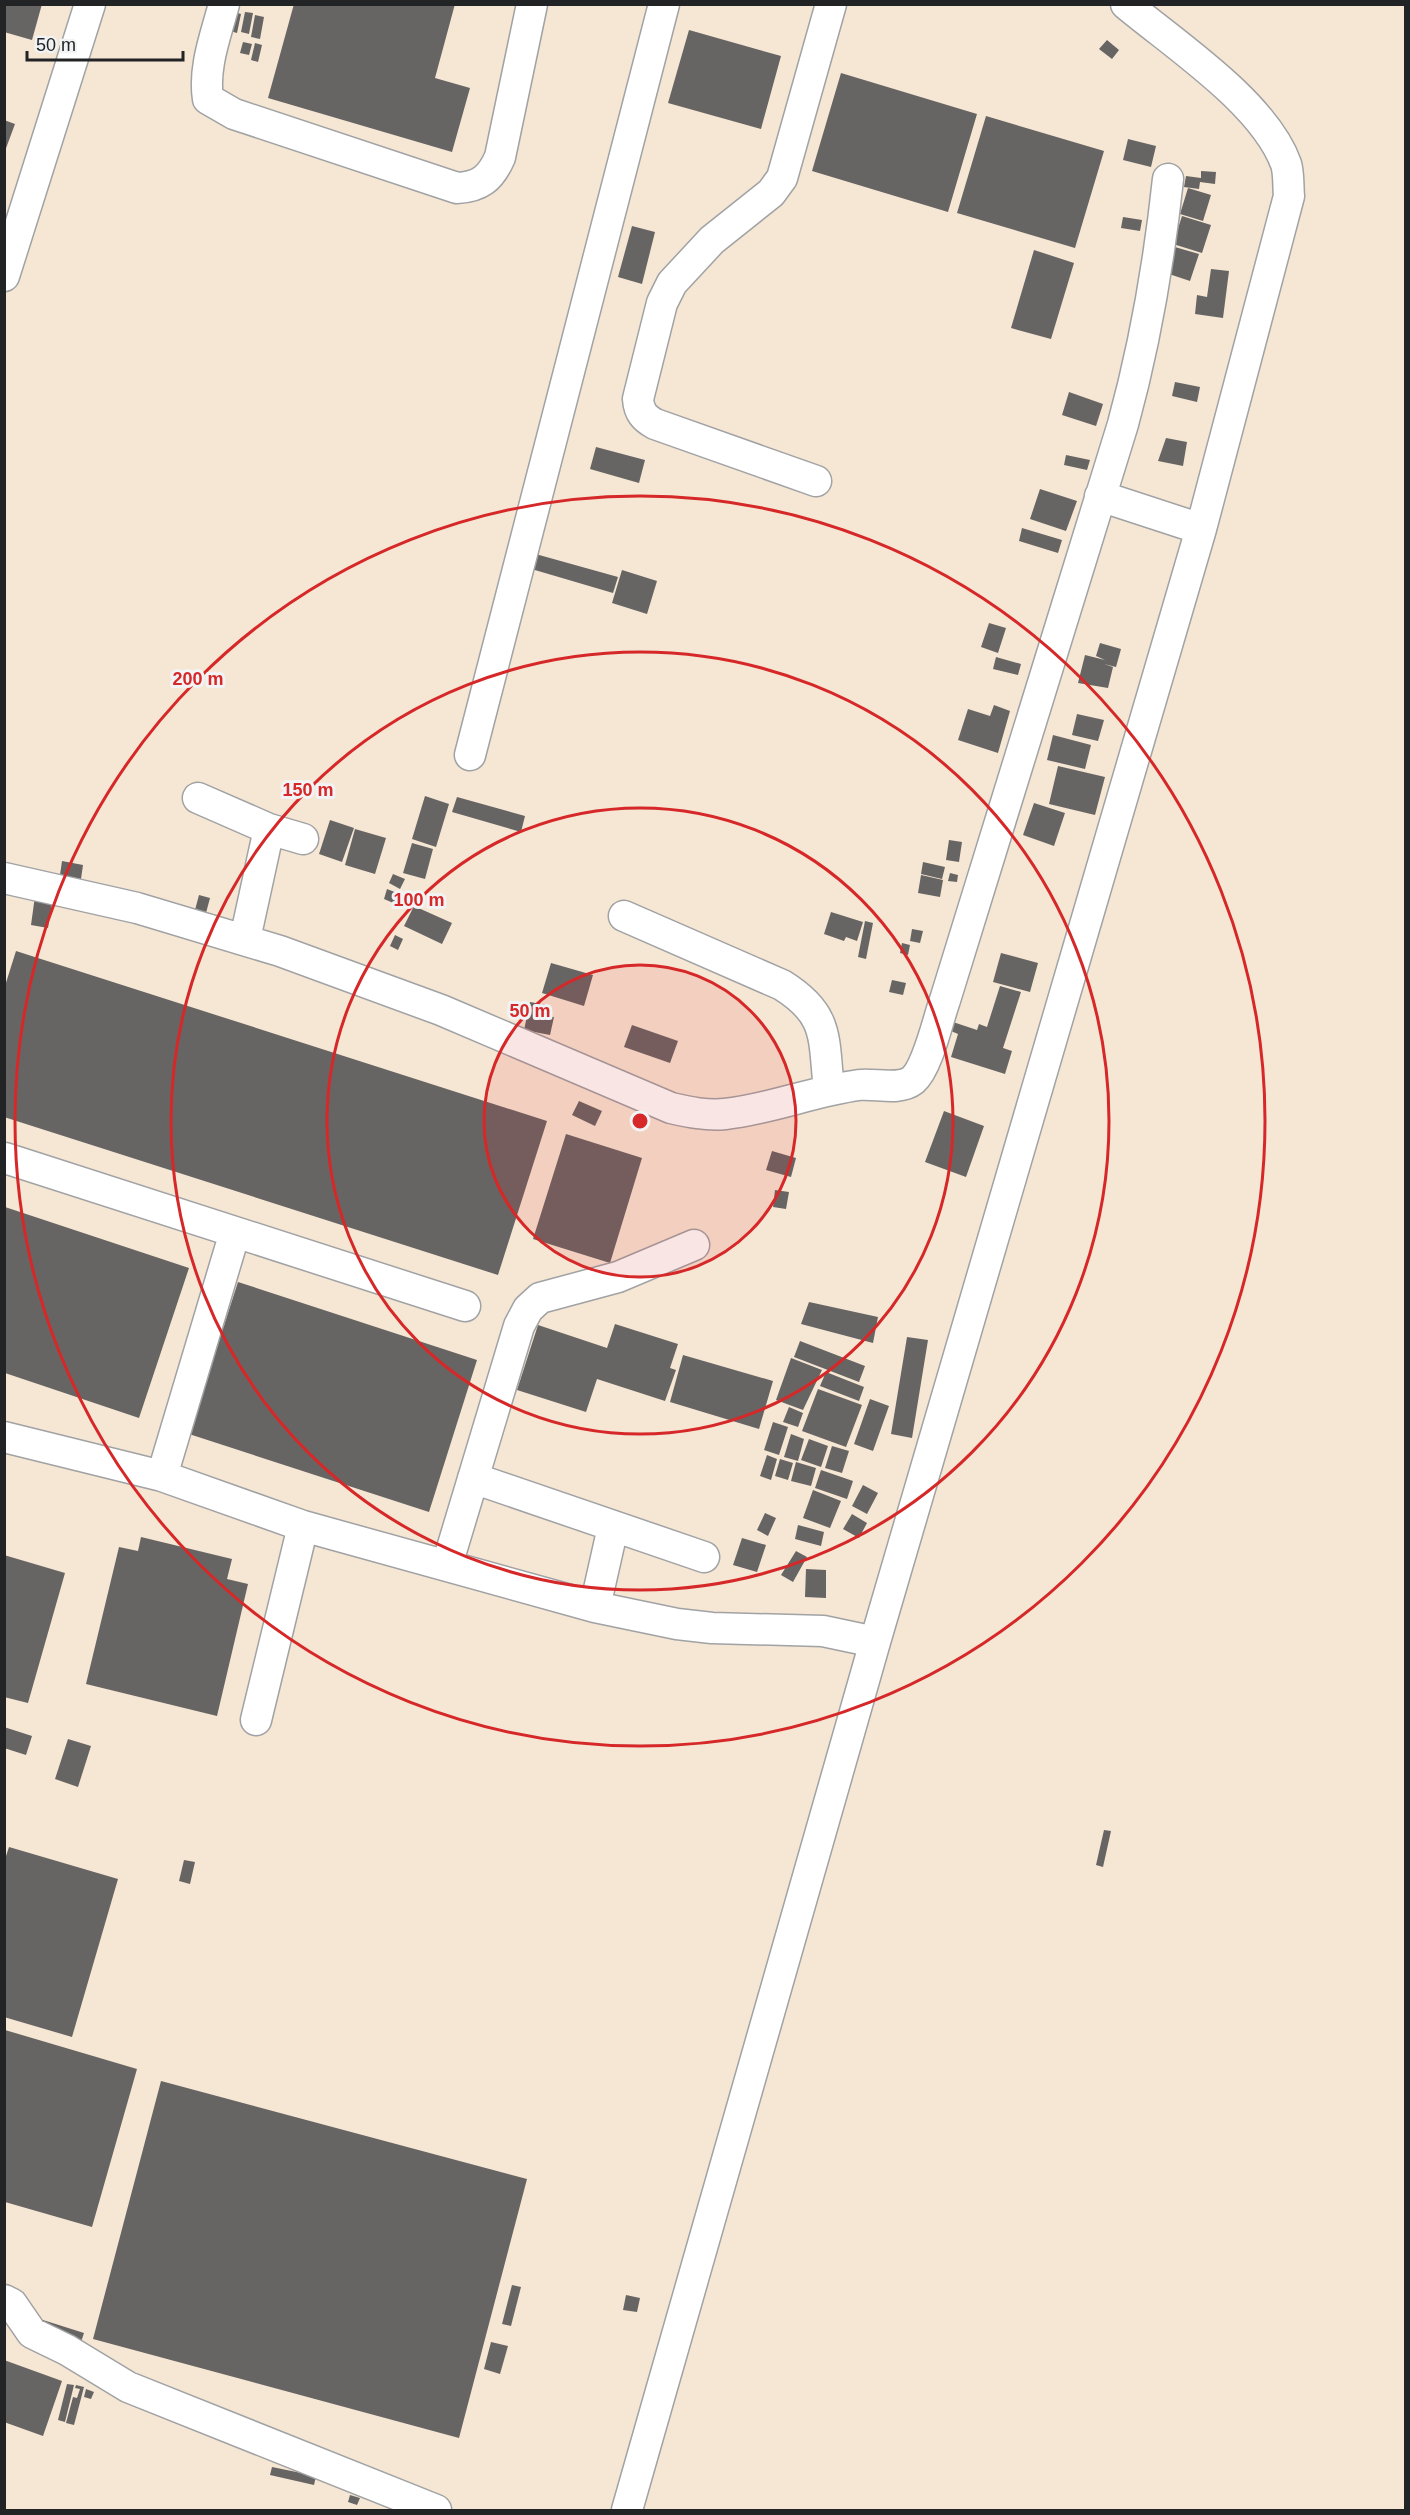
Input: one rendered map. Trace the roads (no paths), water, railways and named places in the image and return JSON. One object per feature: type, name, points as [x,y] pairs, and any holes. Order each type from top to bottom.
[{"type":"street","points":[[4,276],[90,4]]},
{"type":"street","points":[[224,4],[208,69],[206,84],[208,99],[234,114],[457,188],[482,183],[493,174],[500,158],[532,4]]},
{"type":"street","points":[[470,755],[664,4]]},
{"type":"street","points":[[816,481],[655,424],[645,419],[639,408],[638,399],[662,303],[672,283],[712,240],[771,193],[782,178],[831,4]]},
{"type":"street","points":[[627,2511],[875,1642],[1202,529],[1289,196],[1287,165],[1269,131],[1220,81],[1126,4]]},
{"type":"street","points":[[4,878],[137,908],[245,939],[441,1010],[671,1108],[699,1114],[723,1114],[829,1089],[863,1085],[905,1085],[917,1075],[923,1063],[1140,362],[1160,250],[1168,179]]},
{"type":"street","points":[[1100,496],[1202,529]]},
{"type":"street","points":[[198,798],[269,829],[303,839]]},
{"type":"street","points":[[245,939],[269,829]]},
{"type":"street","points":[[624,916],[782,985],[802,998],[820,1022],[829,1089]]},
{"type":"street","points":[[5,1158],[465,1306]]},
{"type":"street","points":[[162,1476],[235,1232]]},
{"type":"street","points":[[447,1565],[519,1326],[528,1309],[540,1298],[555,1292],[618,1277],[694,1245]]},
{"type":"street","points":[[4,1437],[162,1476],[303,1526],[595,1607],[677,1624],[712,1628],[823,1631],[875,1642]]},
{"type":"street","points":[[473,1478],[704,1557]]},
{"type":"street","points":[[256,1720],[303,1526]]},
{"type":"street","points":[[595,1607],[613,1527]]},
{"type":"street","points":[[4,2300],[12,2304],[32,2333],[67,2350],[128,2387],[436,2511]]}]
